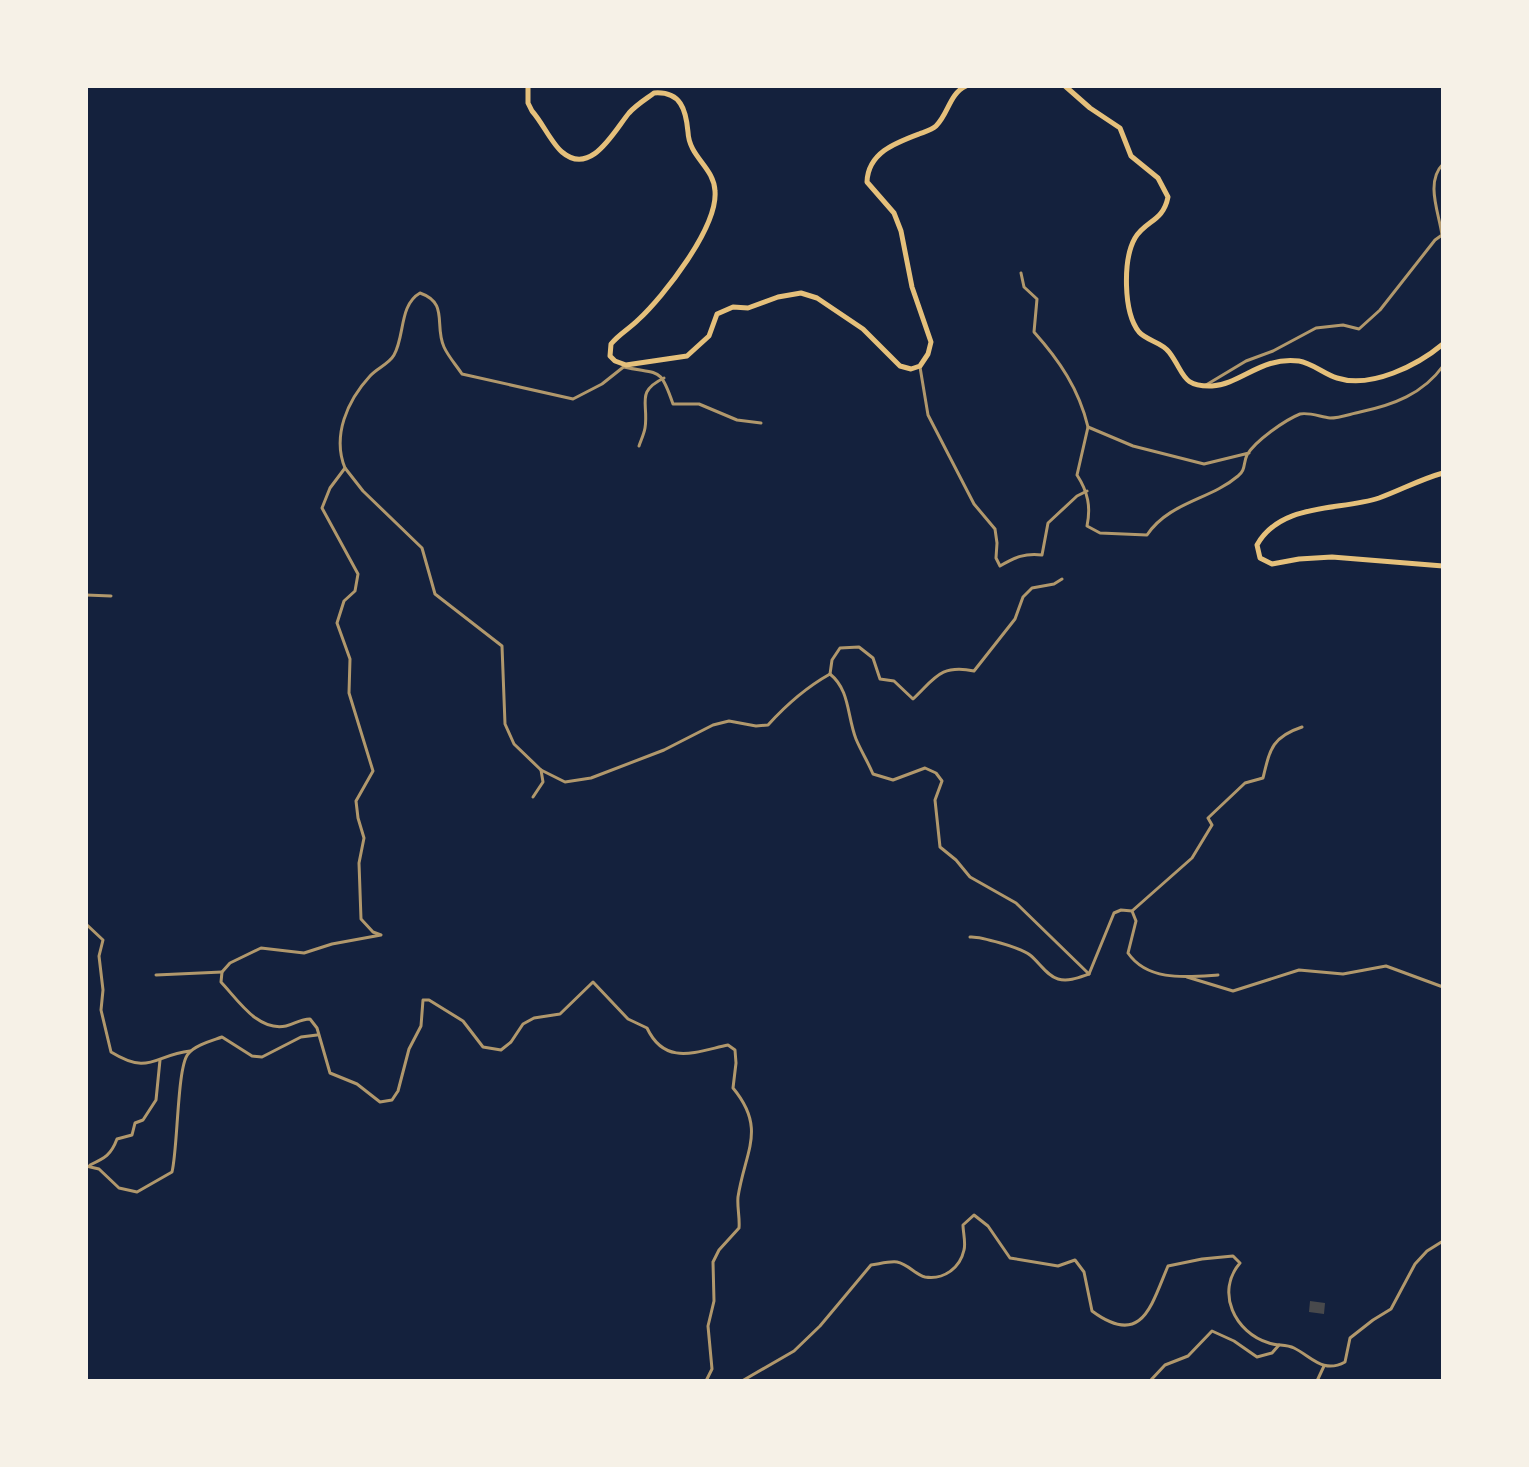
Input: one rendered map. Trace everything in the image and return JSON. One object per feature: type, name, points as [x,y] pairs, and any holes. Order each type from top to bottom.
[{"type":"main road","points":[[528,86],[528,103],[532,111],[563,154],[587,159],[597,153],[632,109],[654,93],[673,95],[686,111],[688,140],[692,150],[714,179],[715,203],[696,245],[665,291],[611,344],[610,356],[615,361],[625,366],[687,356],[709,336],[717,314],[733,307],[748,308],[778,297],[801,293],[817,298],[863,329],[900,366],[911,369],[920,366],[931,342],[912,287],[901,231],[894,213],[867,182],[868,170],[877,156],[897,143],[935,127],[957,90],[966,86]]},
{"type":"main road","points":[[1065,86],[1120,128],[1131,156],[1158,178],[1168,197],[1165,212],[1136,238],[1126,277],[1128,307],[1140,332],[1167,349],[1186,380],[1193,384],[1215,386],[1274,361],[1301,361],[1340,380],[1383,379],[1443,344]]},
{"type":"main road","points":[[1443,473],[1379,498],[1312,509],[1271,527],[1257,545],[1260,558],[1272,564],[1332,557],[1443,566]]},
{"type":"street","points":[[1206,385],[1246,361],[1273,351],[1316,328],[1343,325],[1359,329],[1380,310],[1442,235],[1434,181],[1437,170],[1443,164]]},
{"type":"street","points":[[1021,273],[1024,287],[1037,299],[1034,332],[1061,363],[1084,411],[1088,427],[1077,475],[1087,491],[1090,512],[1087,526],[1100,533],[1147,535],[1175,508],[1227,486],[1243,473],[1249,453],[1261,438],[1302,413],[1333,418],[1388,406],[1433,381],[1443,366]]},
{"type":"street","points":[[761,423],[737,420],[699,404],[673,404],[664,378],[652,370],[625,366],[602,384],[573,399],[462,374],[443,346],[438,306],[430,296],[420,293],[407,305],[401,339],[392,359],[371,375],[342,419],[339,455],[363,491],[422,548],[435,594],[502,646],[505,724],[514,744],[541,770],[565,782],[591,778],[664,750],[713,725],[729,721],[768,725],[786,704],[830,674]]},
{"type":"street","points":[[920,366],[928,415],[974,504],[995,529],[996,558],[1000,566],[1014,557],[1042,555],[1048,523],[1077,496],[1087,491]]},
{"type":"street","points":[[639,446],[645,427],[644,397],[653,384],[664,378]]},
{"type":"street","points":[[1088,427],[1133,446],[1204,464],[1249,453]]},
{"type":"street","points":[[345,468],[330,488],[322,508],[358,574],[355,591],[344,601],[337,623],[350,659],[349,693],[373,771],[356,801],[364,838],[359,863],[361,919],[373,932],[381,935],[304,953],[261,948],[230,963],[222,972],[221,982],[263,1024],[289,1026],[300,1019],[310,1019],[330,1073],[357,1084],[380,1102],[392,1100],[398,1091],[409,1049],[421,1026],[423,1000],[429,1000],[463,1021],[483,1047],[501,1050],[511,1042],[523,1024],[534,1018],[560,1014],[593,982],[628,1019],[647,1028],[654,1044],[665,1051],[690,1053],[728,1045],[735,1050],[733,1088],[747,1111],[753,1136],[738,1199],[739,1228],[719,1250],[713,1262],[714,1301],[708,1326],[712,1369],[706,1381]]},
{"type":"street","points":[[830,674],[832,660],[840,648],[859,647],[873,658],[880,679],[894,681],[913,699],[939,674],[955,667],[974,671],[1015,619],[1023,597],[1032,588],[1054,584],[1062,579]]},
{"type":"street","points":[[86,595],[111,596]]},
{"type":"street","points":[[830,674],[839,681],[856,737],[873,774],[893,780],[925,768],[936,773],[942,781],[935,800],[940,847],[970,877],[1016,903],[1089,974]]},
{"type":"street","points":[[1089,974],[1114,913],[1132,911],[1192,858],[1212,825],[1208,818],[1245,783],[1263,778],[1269,750],[1287,731],[1302,727]]},
{"type":"street","points":[[533,797],[543,782],[541,770]]},
{"type":"street","points":[[1132,911],[1136,921],[1128,953],[1145,970],[1184,976],[1233,991],[1299,970],[1343,974],[1386,966],[1443,987]]},
{"type":"street","points":[[86,924],[103,940],[99,956],[103,990],[101,1010],[111,1052],[122,1059],[149,1065],[180,1052],[194,1050]]},
{"type":"street","points":[[970,937],[981,936],[1027,952],[1056,979],[1068,980],[1089,974]]},
{"type":"street","points":[[156,975],[222,972]]},
{"type":"street","points":[[1184,976],[1218,975]]},
{"type":"street","points":[[88,1165],[99,1169],[119,1188],[137,1192],[172,1172],[177,1153],[182,1067],[188,1053],[222,1037],[252,1056],[262,1057],[301,1037],[318,1035]]},
{"type":"street","points":[[88,1165],[106,1158],[117,1139],[132,1135],[135,1123],[143,1120],[156,1100],[161,1059]]},
{"type":"street","points":[[742,1381],[794,1351],[820,1326],[871,1265],[896,1262],[922,1276],[938,1278],[950,1272],[957,1266],[965,1249],[963,1225],[974,1215],[988,1226],[1010,1258],[1058,1266],[1075,1260],[1084,1272],[1092,1311],[1109,1324],[1122,1327],[1132,1326],[1149,1310],[1168,1266],[1233,1256],[1240,1263],[1231,1273],[1227,1296],[1230,1307],[1245,1327],[1258,1338],[1293,1348],[1324,1366],[1333,1367],[1345,1362],[1350,1338],[1391,1309],[1415,1264],[1427,1251],[1443,1241]]},
{"type":"street","points":[[1150,1381],[1165,1365],[1188,1356],[1212,1331],[1257,1357],[1272,1353],[1279,1345]]},
{"type":"street","points":[[1317,1381],[1324,1366]]},
{"type":"building","points":[[1310,1301],[1325,1303],[1324,1314],[1309,1312]]}]
